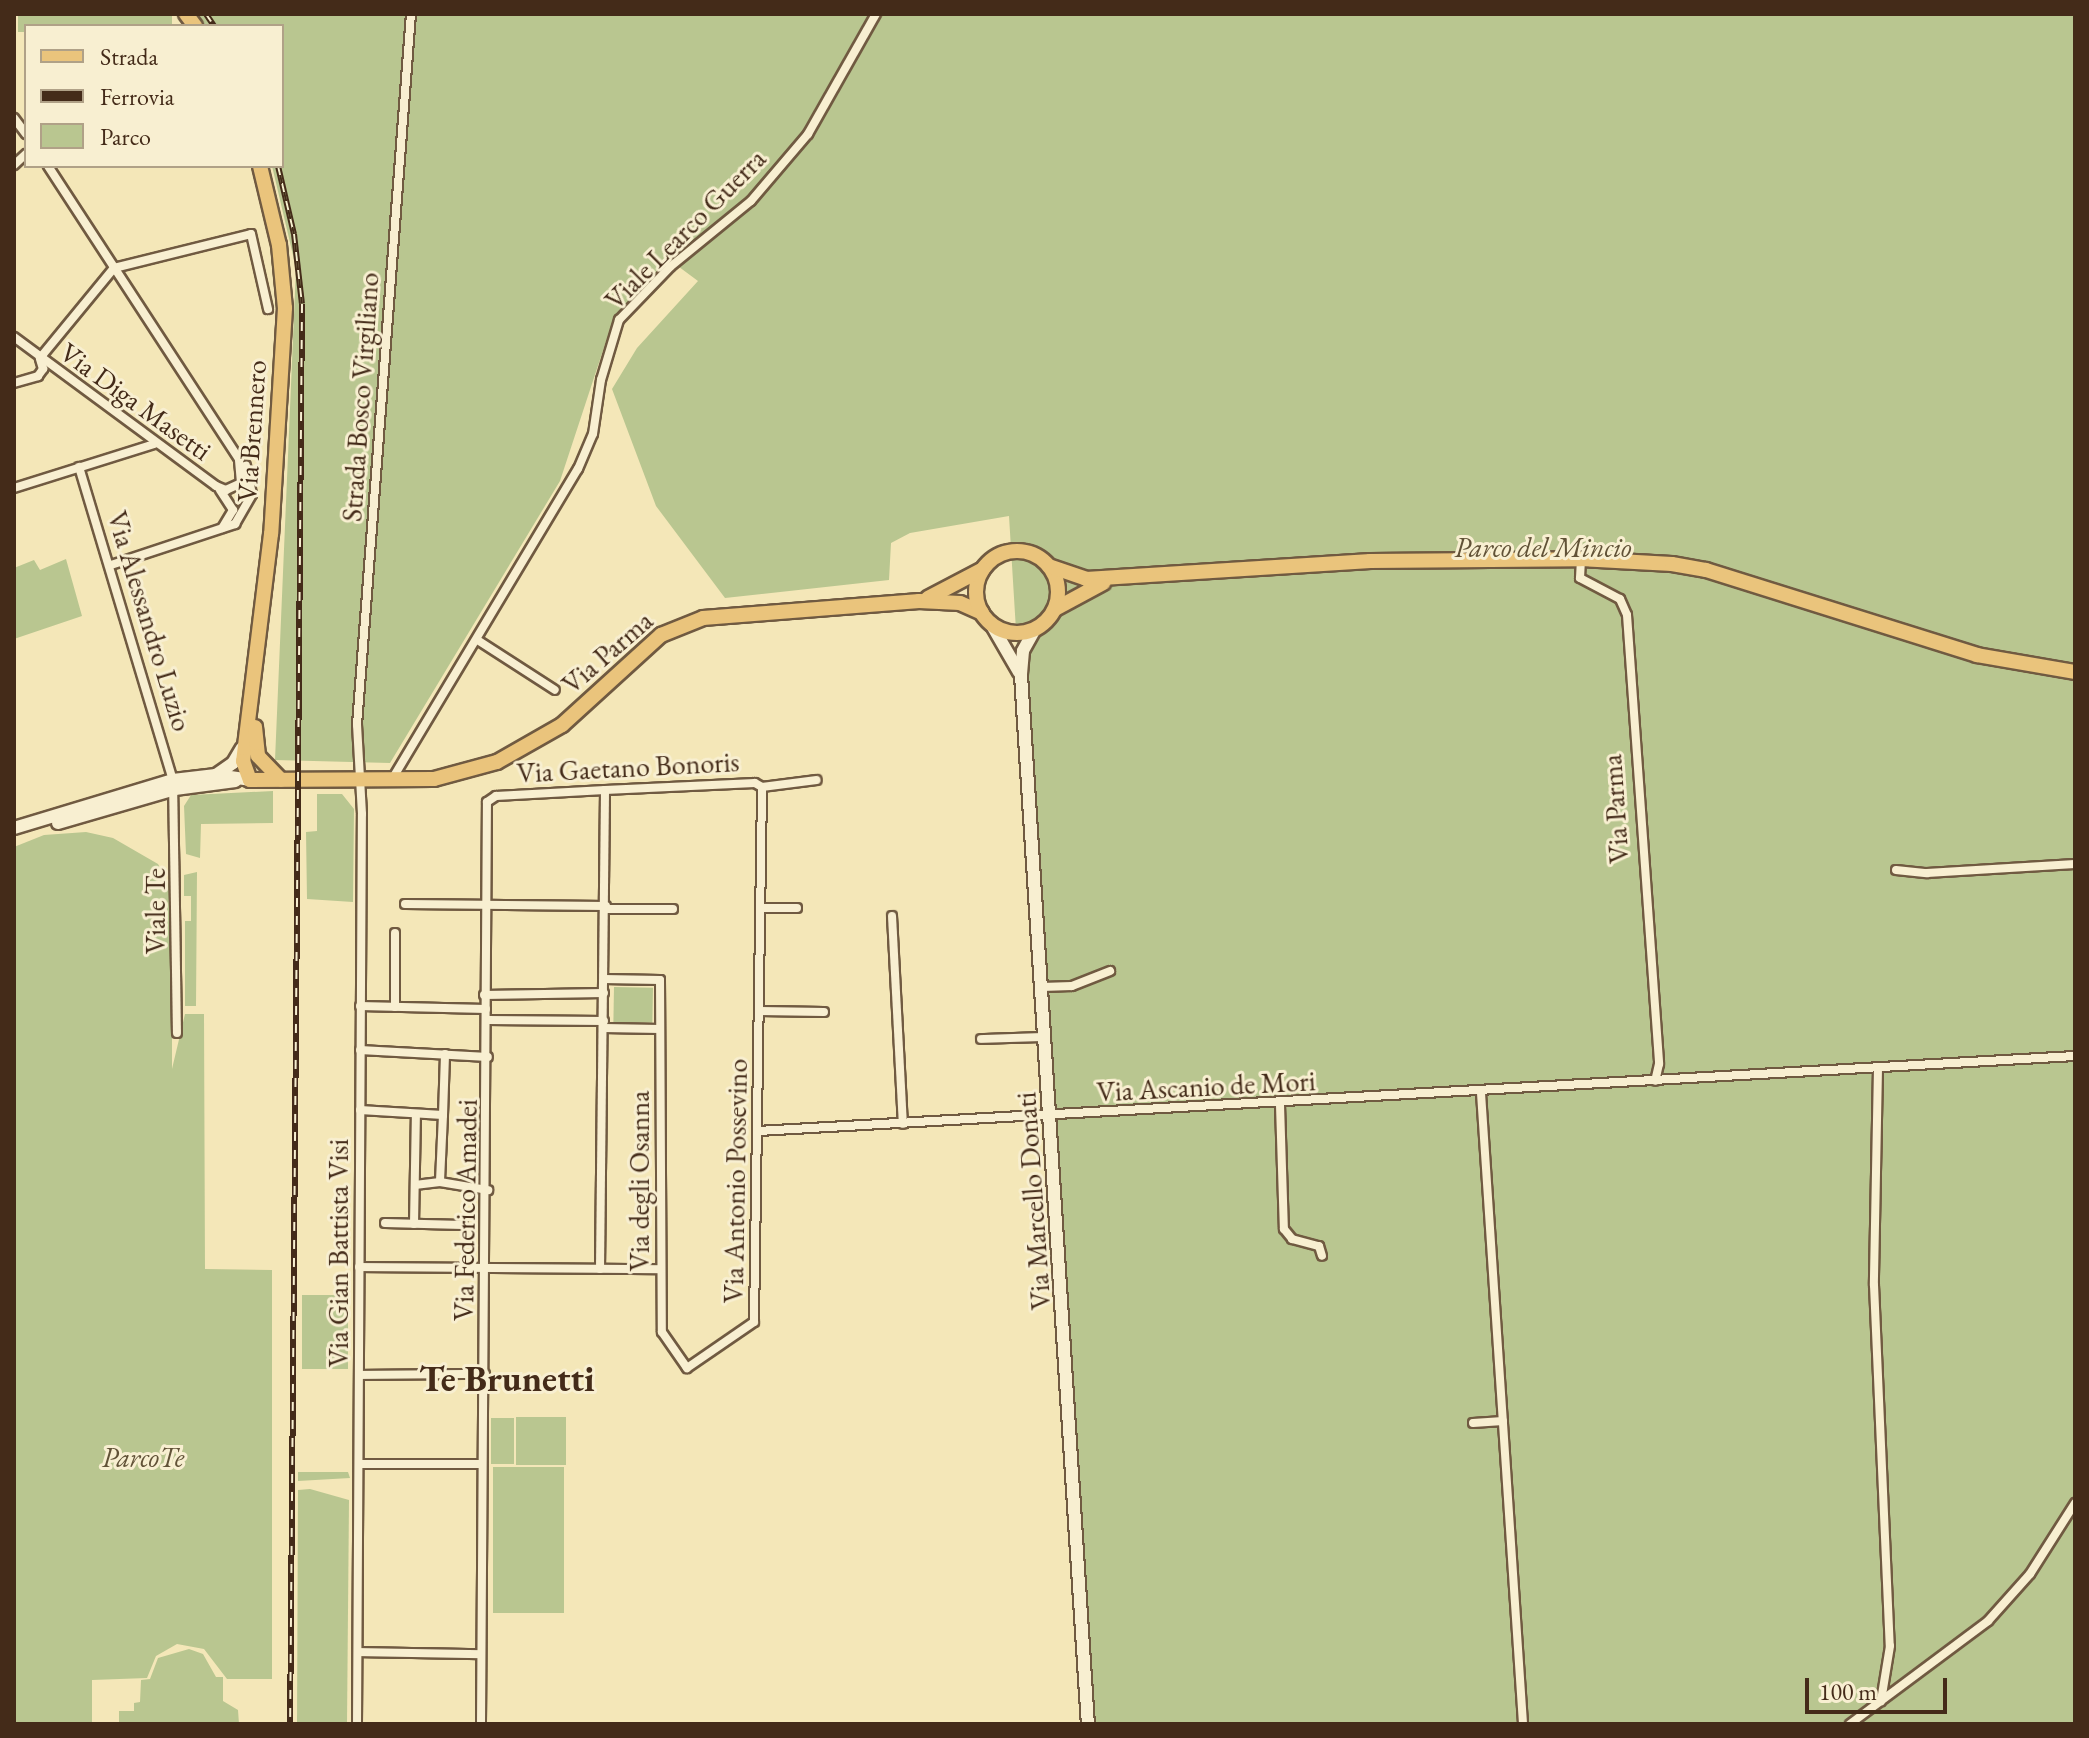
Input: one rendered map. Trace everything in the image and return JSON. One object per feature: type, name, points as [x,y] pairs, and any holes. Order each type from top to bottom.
[{"type":"main road","name":"Via Brennero","points":[[250,780],[243,761],[254,702],[285,308],[279,245],[260,168]]},
{"type":"main road","points":[[1118,578],[1080,591],[1035,629],[1011,633],[986,618],[976,592],[983,568],[999,555],[1017,551],[1076,578],[1118,578],[1370,561],[1581,559],[1706,570],[1977,655],[2075,672]]},
{"type":"main road","points":[[1049,566],[1058,593],[1055,609]]},
{"type":"main road","name":"Via Parma","points":[[919,601],[958,586],[983,568]]},
{"type":"main road","name":"Via Parma","points":[[250,780],[360,783],[460,774],[522,751],[562,725],[661,635],[687,622],[720,615],[919,601],[960,603],[986,618]]},
{"type":"main road","name":"Via Brennero","points":[[254,702],[258,756]]},
{"type":"main road","points":[[258,756],[267,771],[285,782]]},
{"type":"street","name":"Strada Bosco Virgiliano","points":[[360,783],[357,725],[411,14]]},
{"type":"street","name":"Viale Learco Guerra","points":[[391,781],[479,641],[578,469],[593,434],[601,380],[619,320],[670,267],[751,201],[808,134],[876,14]]},
{"type":"street","points":[[49,168],[251,479],[248,507],[235,524],[111,565]]},
{"type":"street","points":[[14,383],[38,376],[43,369],[40,358],[114,268],[251,234],[268,309]]},
{"type":"street","name":"Via Diga Masetti","points":[[14,337],[154,444],[216,486],[237,487],[244,473],[239,459]]},
{"type":"street","points":[[14,488],[154,444]]},
{"type":"street","name":"Via Alessandro Luzio","points":[[79,467],[111,565],[174,784]]},
{"type":"street","points":[[214,531],[228,523],[233,510],[216,486]]},
{"type":"street","name":"Via Parma","points":[[1581,559],[1580,578],[1620,599],[1627,615],[1659,1064],[1655,1081]]},
{"type":"street","name":"Via Marcello Donati","points":[[986,618],[1021,675]]},
{"type":"street","name":"Via Marcello Donati","points":[[1035,629],[1023,651],[1021,675],[1052,1116],[1088,1724]]},
{"type":"street","points":[[479,641],[555,690]]},
{"type":"street","name":"Via Brennero","points":[[216,775],[238,757],[254,702]]},
{"type":"street","name":"Via Brennero","points":[[250,780],[258,756]]},
{"type":"street","points":[[14,828],[216,775],[250,780]]},
{"type":"street","points":[[14,836],[174,784],[250,780]]},
{"type":"street","name":"Via Gaetano Bonoris","points":[[496,796],[755,783],[762,787],[817,780]]},
{"type":"street","name":"Via Gian Battista Visi","points":[[357,1724],[360,783]]},
{"type":"street","name":"Viale Te","points":[[174,784],[177,1033]]},
{"type":"street","name":"Via Antonio Possevino","points":[[662,1332],[687,1368],[754,1322],[762,787]]},
{"type":"street","points":[[600,1269],[605,790]]},
{"type":"street","name":"Via Federico Amadei","points":[[481,1724],[480,1464],[485,1374],[481,1307],[487,1266],[488,1190],[488,1020],[484,995],[486,815],[487,802],[496,796]]},
{"type":"street","points":[[1896,870],[1927,873],[2075,864]]},
{"type":"street","points":[[405,904],[673,909]]},
{"type":"street","points":[[762,908],[797,908]]},
{"type":"street","points":[[892,916],[903,1124]]},
{"type":"street","points":[[395,933],[395,1007]]},
{"type":"street","points":[[1042,987],[1072,986],[1110,971]]},
{"type":"street","name":"Via degli Osanna","points":[[604,979],[660,980],[662,1332]]},
{"type":"street","points":[[484,995],[604,993]]},
{"type":"street","points":[[360,1006],[486,1009]]},
{"type":"street","points":[[760,1011],[824,1012]]},
{"type":"street","points":[[488,1020],[660,1029]]},
{"type":"street","points":[[981,1039],[1046,1037]]},
{"type":"street","points":[[360,1050],[488,1057]]},
{"type":"street","points":[[440,1182],[445,1054]]},
{"type":"street","name":"Via Ascanio de Mori","points":[[758,1131],[1280,1105],[2075,1056]]},
{"type":"street","points":[[1878,1068],[1874,1285],[1890,1646],[1881,1701]]},
{"type":"street","points":[[1481,1093],[1523,1724]]},
{"type":"street","points":[[1280,1105],[1284,1229],[1292,1239],[1319,1246],[1322,1256]]},
{"type":"street","points":[[360,1110],[443,1115]]},
{"type":"street","points":[[414,1224],[416,1114]]},
{"type":"street","points":[[415,1185],[440,1182],[488,1190]]},
{"type":"street","points":[[385,1223],[463,1225]]},
{"type":"street","points":[[359,1267],[661,1269]]},
{"type":"street","points":[[359,1375],[485,1374]]},
{"type":"street","points":[[1473,1423],[1503,1421]]},
{"type":"street","points":[[359,1464],[480,1464]]},
{"type":"street","points":[[1850,1724],[1988,1621],[2030,1574],[2075,1503]]},
{"type":"street","points":[[359,1652],[479,1654]]},
{"type":"green space","points":[[18,14],[172,14],[172,24],[24,24],[24,32],[18,32]]},
{"type":"green space","name":"Parco del Mincio","points":[[194,14],[2075,14],[2075,1724],[1083,1724],[1009,516],[910,533],[891,543],[889,580],[725,598],[656,506],[612,389],[637,348],[698,281],[671,261],[613,320],[560,481],[390,763],[275,760],[296,268],[272,168],[284,168],[284,24],[201,24]]},
{"type":"green space","points":[[66,559],[82,616],[14,639],[14,568],[34,560],[40,570]]},
{"type":"green space","points":[[273,791],[273,823],[201,824],[200,858],[186,854],[184,806],[191,795]]},
{"type":"green space","points":[[317,794],[342,794],[354,809],[353,902],[307,899],[306,832],[317,831]]},
{"type":"green space","name":"ParcoTe","points":[[86,832],[113,838],[158,864],[172,890],[172,1069],[185,1014],[204,1014],[205,1269],[272,1270],[272,1679],[227,1679],[204,1649],[177,1644],[156,1656],[147,1678],[92,1680],[92,1724],[14,1724],[14,847],[44,835]]},
{"type":"green space","points":[[197,872],[196,1006],[185,1006],[185,921],[191,921],[191,896],[184,896],[184,875]]},
{"type":"green space","points":[[614,987],[653,988],[652,1023],[613,1022]]},
{"type":"green space","points":[[302,1295],[348,1295],[348,1369],[302,1369]]},
{"type":"green space","points":[[516,1417],[566,1417],[566,1465],[516,1465]]},
{"type":"green space","points":[[491,1418],[514,1418],[514,1464],[491,1464]]},
{"type":"green space","points":[[493,1467],[564,1467],[564,1613],[493,1613]]},
{"type":"green space","points":[[298,1472],[348,1472],[350,1478],[298,1481]]},
{"type":"green space","points":[[310,1489],[349,1500],[347,1724],[297,1724],[298,1490]]},
{"type":"green space","points":[[189,1649],[203,1654],[216,1677],[223,1677],[223,1701],[238,1710],[239,1724],[119,1724],[119,1711],[134,1711],[134,1703],[140,1702],[141,1680],[150,1679],[158,1658]]},
{"type":"railway","points":[[206,14],[213,24]]},
{"type":"railway","points":[[278,168],[294,234],[302,304],[290,1724]]},
{"type":"district","name":"Te Brunetti","points":[[507,1379]]}]
